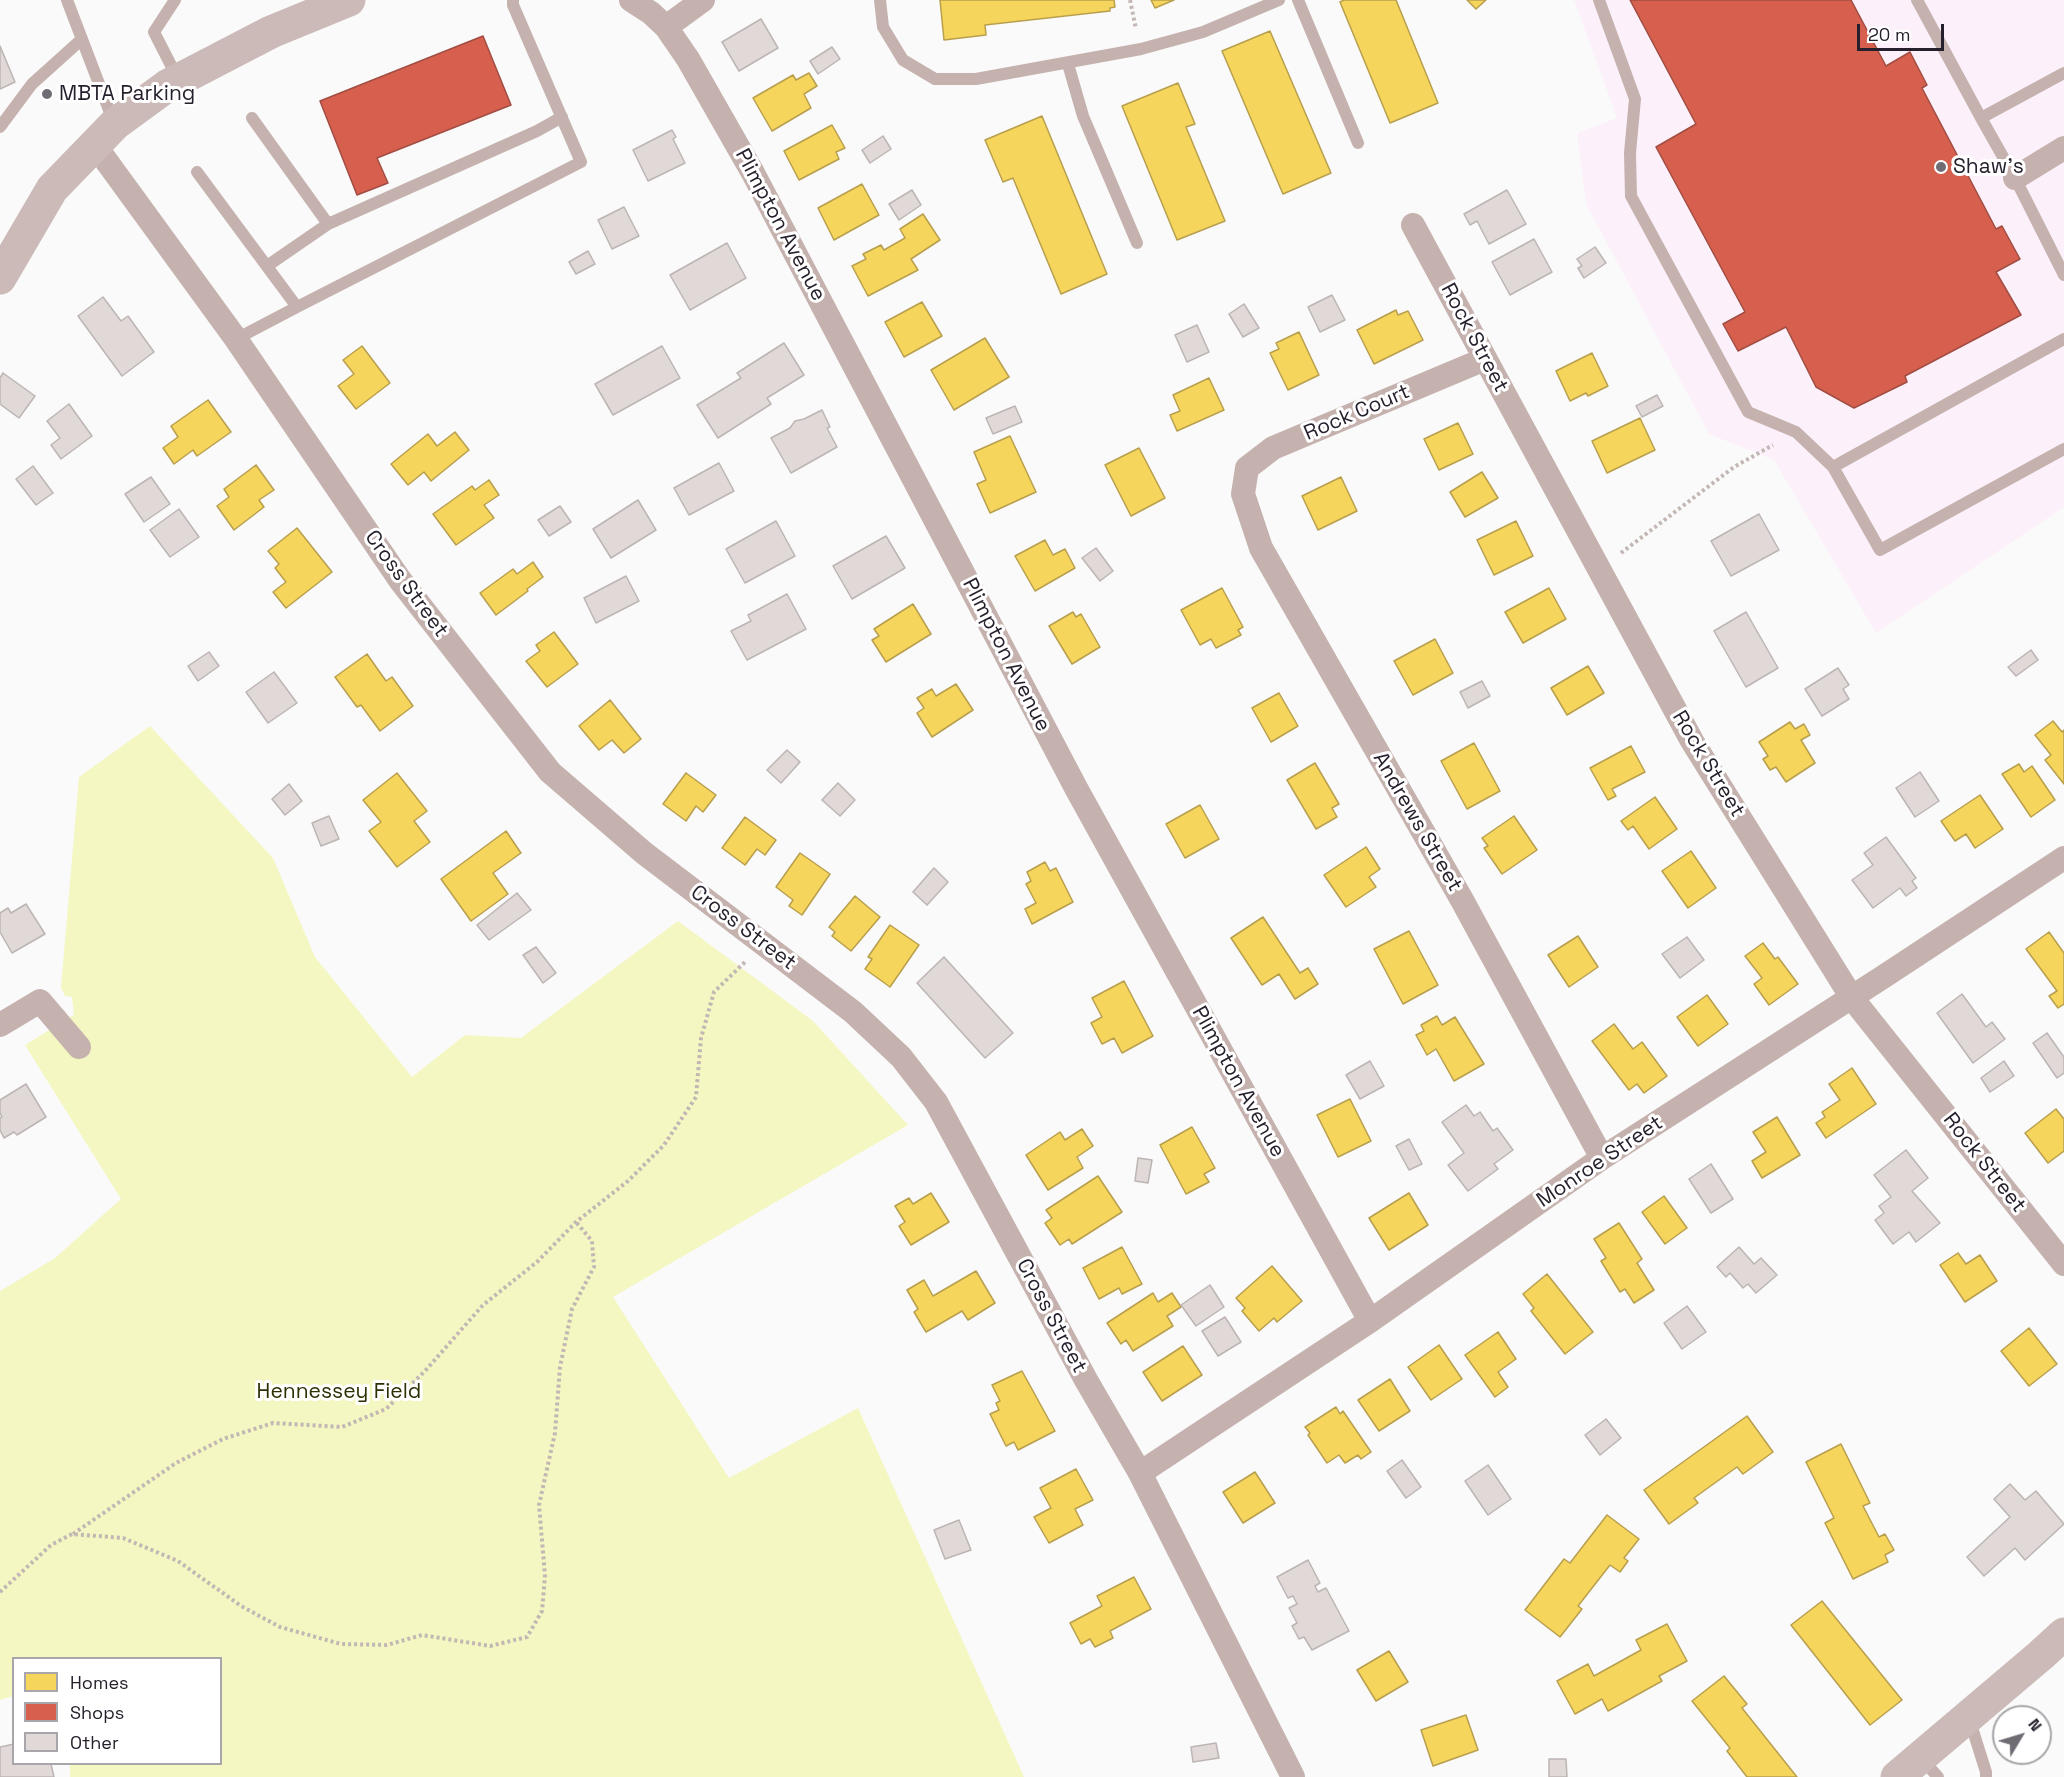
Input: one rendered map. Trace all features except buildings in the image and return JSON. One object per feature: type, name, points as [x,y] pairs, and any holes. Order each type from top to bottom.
[{"type":"street","points":[[0,278],[52,189],[105,134],[167,86],[271,32],[349,0]]},
{"type":"street","name":"Plimpton Avenue","points":[[631,0],[651,13],[666,27],[688,59],[753,173],[1076,788],[1370,1321]]},
{"type":"street","points":[[666,27],[704,0]]},
{"type":"street","name":"Cross Street","points":[[105,134],[236,339],[400,580],[550,772],[644,853],[853,1012],[901,1057],[936,1102],[1086,1380],[1140,1473],[1293,1777]]},
{"type":"street","points":[[2015,178],[2064,148]]},
{"type":"street","name":"Rock Street","points":[[1413,225],[1692,741],[1852,998],[2064,1264]]},
{"type":"street","name":"Rock Court","points":[[1244,483],[1247,468],[1273,448],[1485,359]]},
{"type":"street","name":"Andrews Street","points":[[1244,483],[1243,494],[1260,548],[1462,900],[1602,1158]]},
{"type":"street","name":"Monroe Street","points":[[1140,1473],[1370,1321],[1602,1158],[1852,998],[2064,858]]},
{"type":"street","points":[[0,1025],[40,1001],[79,1047]]},
{"type":"street","points":[[1918,1770],[1969,1716],[2064,1634]]},
{"type":"lane","points":[[67,0],[82,39],[105,134]]},
{"type":"lane","points":[[175,0],[154,32],[179,80]]},
{"type":"lane","points":[[236,339],[581,162],[513,5],[513,0]]},
{"type":"lane","points":[[880,0],[883,27],[903,60],[935,79],[976,79],[1141,49],[1203,32],[1279,0]]},
{"type":"lane","points":[[1298,0],[1358,143]]},
{"type":"lane","points":[[1599,0],[1635,99],[1630,153],[1631,196],[1748,412],[1796,432],[1833,467],[1880,550],[2064,450]]},
{"type":"lane","points":[[1917,0],[2061,260],[2064,275]]},
{"type":"lane","points":[[0,127],[32,84],[82,39]]},
{"type":"lane","points":[[1068,64],[1083,116],[1137,243]]},
{"type":"lane","points":[[1981,118],[2064,73]]},
{"type":"lane","points":[[267,266],[328,224],[537,131],[562,117]]},
{"type":"lane","points":[[252,118],[328,224]]},
{"type":"lane","points":[[197,172],[297,307]]},
{"type":"lane","points":[[1833,467],[2064,339]]},
{"type":"lane","points":[[1969,1716],[1986,1777]]},
{"type":"path","points":[[1130,0],[1141,49]]},
{"type":"path","points":[[1599,570],[1734,467],[1796,432]]},
{"type":"path","points":[[0,1592],[51,1545],[72,1534],[176,1463],[223,1439],[273,1423],[342,1427],[386,1409],[425,1371],[483,1305],[537,1262],[576,1222],[628,1181],[664,1145],[696,1097],[701,1038],[714,992],[764,944]]},
{"type":"path","points":[[72,1534],[123,1539],[178,1561],[241,1606],[280,1627],[341,1644],[387,1644],[422,1635],[490,1646],[527,1637],[542,1611],[544,1576],[539,1505],[555,1433],[560,1367],[572,1309],[594,1266],[592,1241],[576,1222]]},
{"type":"shaded area","points":[[1574,0],[2064,0],[2064,507],[1876,633],[1774,460],[1709,434],[1586,204],[1577,133],[1617,118]]},
{"type":"green space","name":"Hennessey Field","points":[[150,726],[273,858],[315,957],[412,1077],[465,1035],[521,1038],[678,921],[813,1021],[908,1125],[613,1297],[729,1478],[858,1408],[1024,1777],[70,1777],[70,1765],[222,1765],[222,1657],[12,1657],[12,1696],[0,1700],[0,1291],[55,1258],[121,1199],[25,1045],[74,1015],[72,997],[65,996],[61,987],[79,777]]},
{"type":"place","name":"MBTA Parking","points":[[47,94]]},
{"type":"place","name":"Shaw's","points":[[1941,167]]}]
